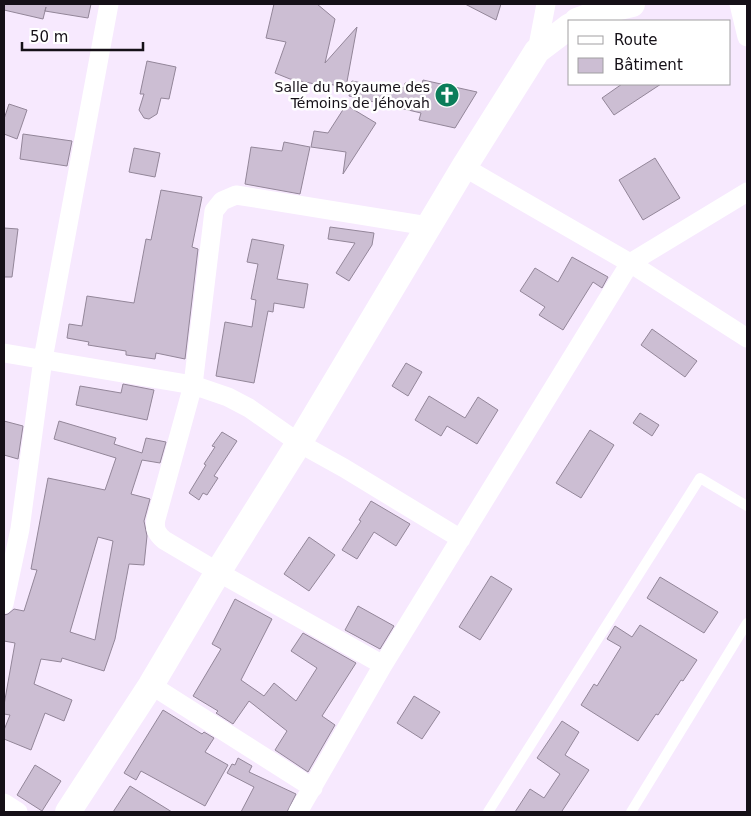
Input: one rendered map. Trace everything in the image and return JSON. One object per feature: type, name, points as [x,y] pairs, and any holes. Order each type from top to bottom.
[{"type":"main road","points":[[580,20],[606,10],[632,4]]},
{"type":"main road","points":[[68,812],[150,685],[299,443],[464,167],[537,51],[568,28]]},
{"type":"street","points":[[4,604],[20,529],[43,359],[109,4]]},
{"type":"street","points":[[537,51],[546,4]]},
{"type":"street","points":[[738,4],[747,37]]},
{"type":"street","points":[[464,167],[630,263],[747,338]]},
{"type":"street","points":[[298,812],[384,665],[630,263],[747,192]]},
{"type":"street","points":[[384,665],[164,540],[154,527],[193,385],[214,211],[222,201],[236,195],[428,226]]},
{"type":"street","points":[[4,353],[193,385],[228,397],[249,408],[299,443],[461,539]]},
{"type":"street","points":[[150,685],[313,788]]},
{"type":"street","points":[[4,804],[18,812]]},
{"type":"lane","points":[[488,812],[700,478],[747,506]]},
{"type":"lane","points":[[631,812],[747,623]]},
{"type":"building","points":[[4,4],[91,4],[88,18],[45,11],[43,19],[4,10]]},
{"type":"building","points":[[274,4],[317,4],[335,19],[325,63],[357,27],[346,87],[321,83],[320,85],[290,79],[275,73],[286,42],[266,38]]},
{"type":"building","points":[[465,4],[501,4],[496,20]]},
{"type":"building","points":[[147,61],[176,67],[169,99],[161,98],[157,114],[149,119],[144,118],[139,110],[144,94],[140,94]]},
{"type":"building","points":[[423,80],[477,92],[455,128],[419,120],[421,113],[349,96],[352,81],[398,90],[399,87],[404,88],[405,83],[421,87]]},
{"type":"building","points":[[621,85],[659,85],[614,115],[602,98]]},
{"type":"building","points":[[9,104],[27,110],[17,139],[4,134],[4,119]]},
{"type":"building","points":[[346,105],[376,123],[343,174],[346,152],[311,147],[314,131],[328,133]]},
{"type":"building","points":[[23,134],[72,141],[67,166],[20,159]]},
{"type":"building","points":[[284,142],[310,147],[300,194],[245,184],[251,147],[282,151]]},
{"type":"building","points":[[134,148],[160,153],[155,177],[129,172]]},
{"type":"building","points":[[655,158],[680,198],[643,220],[619,180]]},
{"type":"building","points":[[161,190],[202,197],[192,247],[198,249],[185,359],[156,353],[155,359],[126,355],[126,351],[88,345],[89,342],[67,338],[69,324],[82,326],[87,296],[134,303],[146,239],[151,240]]},
{"type":"building","points":[[330,227],[374,233],[372,245],[349,281],[336,273],[355,243],[328,239]]},
{"type":"building","points":[[4,228],[18,229],[12,277],[4,277]]},
{"type":"building","points":[[252,239],[284,245],[277,279],[308,284],[304,308],[274,303],[273,312],[268,311],[254,383],[216,376],[225,322],[252,327],[256,300],[251,299],[258,264],[247,262]]},
{"type":"building","points":[[572,257],[608,277],[602,288],[593,282],[563,330],[539,315],[545,307],[520,291],[535,268],[558,282]]},
{"type":"building","points":[[652,329],[697,361],[685,377],[641,345]]},
{"type":"building","points":[[406,363],[422,372],[408,396],[392,386]]},
{"type":"building","points":[[123,384],[154,390],[147,420],[76,405],[80,386],[121,393]]},
{"type":"building","points":[[429,396],[465,418],[478,397],[498,410],[477,444],[447,426],[441,436],[415,420]]},
{"type":"building","points":[[640,413],[659,425],[652,436],[633,423]]},
{"type":"building","points":[[4,421],[23,426],[18,459],[4,455]]},
{"type":"building","points":[[59,421],[116,438],[114,444],[142,453],[146,438],[166,442],[160,463],[142,460],[131,494],[150,499],[144,521],[147,536],[144,565],[129,564],[115,639],[104,671],[62,658],[61,662],[41,659],[34,684],[72,700],[64,721],[45,713],[31,750],[4,739],[4,730],[10,715],[4,714],[4,705],[15,643],[4,641],[4,615],[14,609],[24,611],[37,570],[31,569],[48,478],[105,490],[116,458],[54,439]],"holes":[[[98,537],[113,541],[95,640],[70,632]]]},
{"type":"building","points":[[590,430],[614,445],[581,498],[556,483]]},
{"type":"building","points":[[222,432],[237,441],[214,476],[218,478],[207,495],[203,493],[199,500],[189,493],[215,447],[212,446]]},
{"type":"building","points":[[371,501],[410,524],[396,546],[374,532],[357,559],[342,550],[361,521],[359,520]]},
{"type":"building","points":[[309,537],[335,555],[309,591],[284,574]]},
{"type":"building","points":[[491,576],[512,589],[480,640],[459,627]]},
{"type":"building","points":[[660,577],[718,612],[704,633],[647,598]]},
{"type":"building","points":[[235,599],[272,619],[241,680],[264,696],[274,683],[296,701],[317,668],[291,651],[303,633],[356,663],[322,716],[335,725],[308,772],[275,750],[287,731],[249,701],[233,724],[216,713],[218,711],[193,696],[221,649],[212,644]]},
{"type":"building","points":[[358,606],[394,626],[380,649],[345,630]]},
{"type":"building","points":[[640,625],[697,660],[638,741],[581,705],[594,684],[597,686],[621,647],[607,639],[615,626],[632,637]]},
{"type":"building","points":[[414,696],[440,712],[422,739],[397,723]]},
{"type":"building","points":[[163,710],[202,734],[204,732],[214,738],[205,752],[228,765],[205,806],[141,771],[136,780],[124,773]]},
{"type":"building","points":[[562,721],[579,732],[565,755],[589,770],[562,811],[564,812],[515,812],[530,789],[544,798],[560,774],[537,758]]},
{"type":"building","points":[[238,758],[252,766],[249,772],[296,794],[287,812],[241,812],[254,787],[227,773],[232,764],[235,765]]},
{"type":"building","points":[[35,765],[61,781],[42,811],[17,795]]},
{"type":"building","points":[[130,786],[172,812],[113,812]]},
{"type":"place","name":"Salle du Royaume des Témoins de Jéhovah","points":[[447,95]]}]
